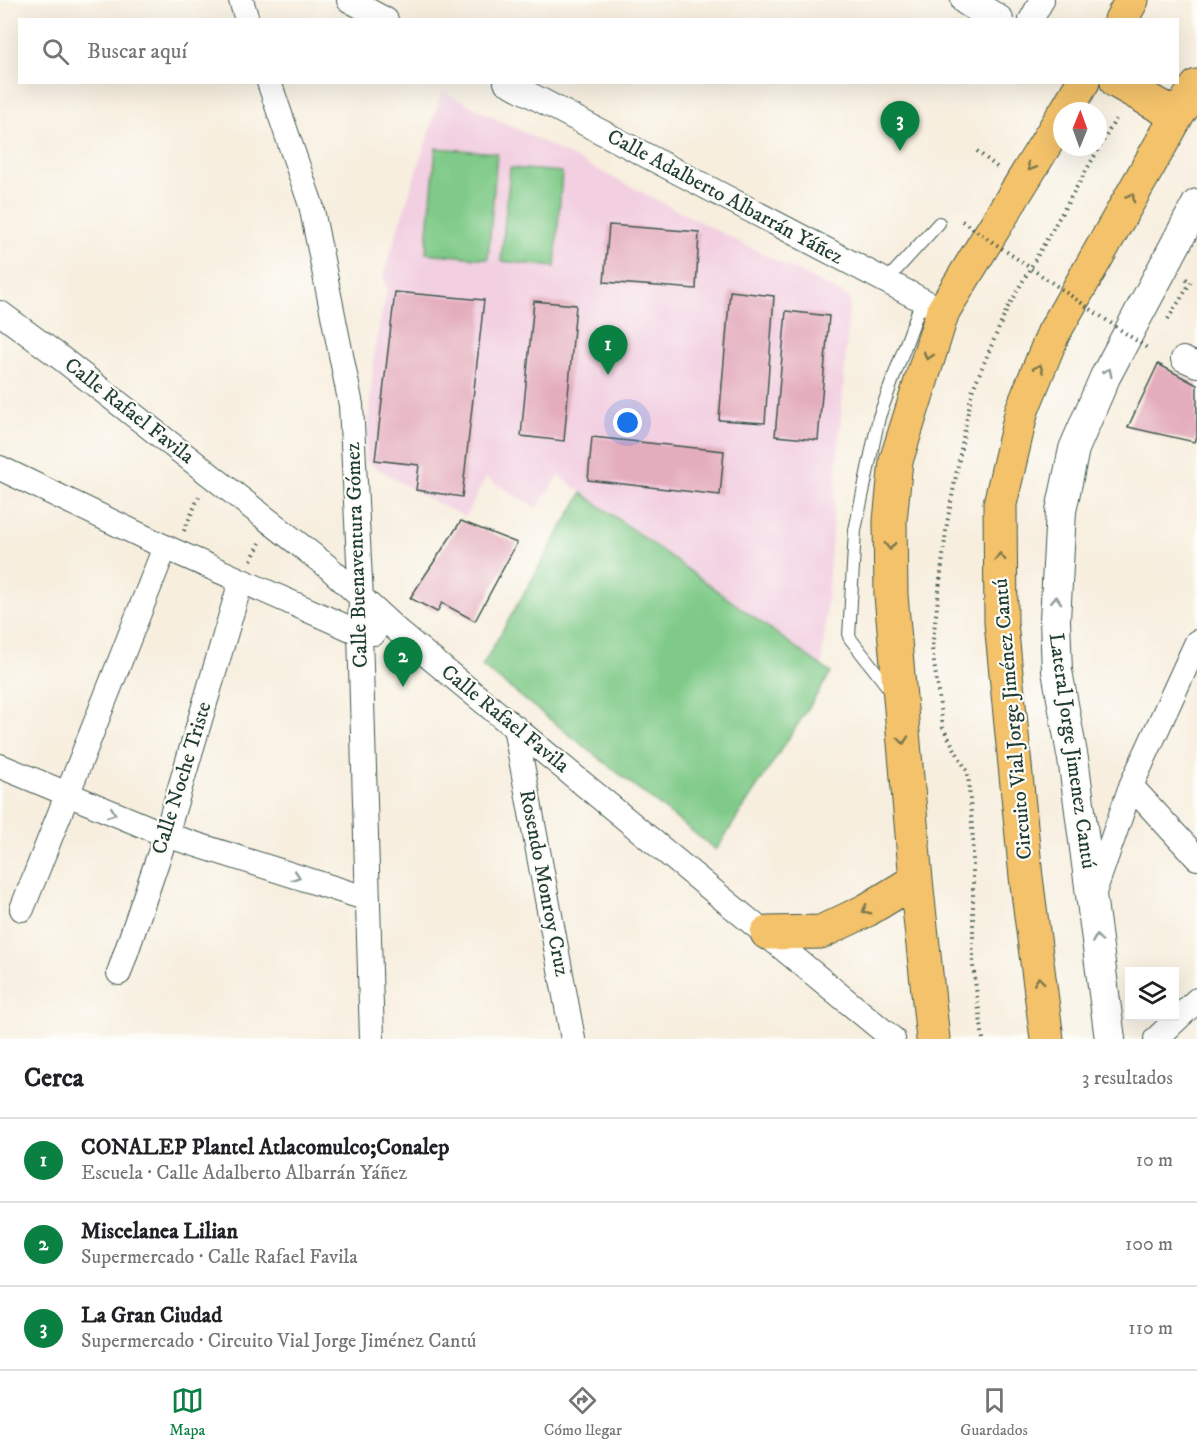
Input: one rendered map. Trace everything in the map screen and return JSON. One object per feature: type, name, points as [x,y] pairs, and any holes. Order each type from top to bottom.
[{"type":"main road","points":[[1121,18],[1132,0]]},
{"type":"main road","points":[[1071,102],[1082,84]]},
{"type":"main road","points":[[1121,84],[1177,116]]},
{"type":"main road","name":"Circuito Vial Jorge Jiménez Cantú","points":[[1047,1039],[1026,877],[1001,623],[1000,504],[1022,410],[1053,334],[1177,116],[1197,86]]},
{"type":"main road","points":[[933,1039],[916,880],[891,595],[890,520],[896,461],[932,305],[1053,130]]},
{"type":"main road","points":[[767,933],[821,932],[867,910],[916,880]]},
{"type":"street","points":[[241,0],[246,18]]},
{"type":"street","points":[[349,0],[382,18]]},
{"type":"street","points":[[966,0],[996,18]]},
{"type":"street","points":[[1032,18],[1042,0]]},
{"type":"street","name":"Calle Buenaventura Gómez","points":[[270,84],[311,205],[351,405],[361,598],[360,633],[372,1039]]},
{"type":"street","name":"Calle Adalberto Albarrán Yáñez","points":[[511,84],[932,305]]},
{"type":"street","name":"Lateral Jorge Jimenez Cantú","points":[[1110,1039],[1074,765],[1057,670],[1055,620],[1060,511],[1074,449],[1096,398],[1197,204]]},
{"type":"street","name":"Calle Rafael Favila","points":[[0,313],[319,559],[400,633],[893,1039]]},
{"type":"street","points":[[0,468],[170,549],[360,633],[400,633]]},
{"type":"street","points":[[22,909],[170,549]]},
{"type":"street","name":"Calle Noche Triste","points":[[119,973],[166,835],[241,581]]},
{"type":"street","points":[[1092,899],[1131,786],[1197,642]]},
{"type":"street","name":"Rosendo Monroy Cruz","points":[[515,727],[573,1039]]},
{"type":"street","points":[[0,766],[166,835],[368,899]]},
{"type":"street","points":[[1131,786],[1197,858]]},
{"type":"street","points":[[1155,1039],[1197,1000]]},
{"type":"lane","points":[[886,281],[939,223]]},
{"type":"lane","points":[[900,704],[849,637],[855,530],[879,417],[932,305]]},
{"type":"path","points":[[977,151],[998,168]]},
{"type":"path","points":[[962,221],[1150,350]]},
{"type":"path","points":[[170,549],[202,487]]},
{"type":"shaded area","points":[[442,91],[850,298],[822,666],[559,476],[537,508],[486,478],[465,517],[420,494],[365,461],[375,345],[387,290],[383,276]]},
{"type":"green space","points":[[436,148],[497,153],[488,259],[426,253]]},
{"type":"green space","points":[[510,168],[562,172],[555,267],[501,261]]},
{"type":"green space","points":[[582,493],[831,673],[716,850],[482,666]]},
{"type":"building","points":[[609,225],[699,232],[696,289],[604,282]]},
{"type":"building","points":[[730,291],[774,296],[765,423],[719,420]]},
{"type":"building","points":[[395,292],[484,300],[462,497],[416,490],[419,465],[375,460]]},
{"type":"building","points":[[534,301],[576,305],[564,441],[521,436]]},
{"type":"building","points":[[786,311],[829,316],[818,440],[775,436]]},
{"type":"building","points":[[1158,364],[1197,385],[1197,437],[1194,442],[1128,427]]},
{"type":"building","points":[[592,437],[724,451],[720,495],[588,480]]},
{"type":"building","points":[[461,521],[517,543],[475,621],[442,603],[437,612],[410,598]]},
{"type":"place","name":"La Gran Ciudad","points":[[900,151]]},
{"type":"place","name":"CONALEP Plantel Atlacomulco;Conalep","points":[[608,375]]},
{"type":"place","name":"Miscelanea Lilian","points":[[403,687]]}]
